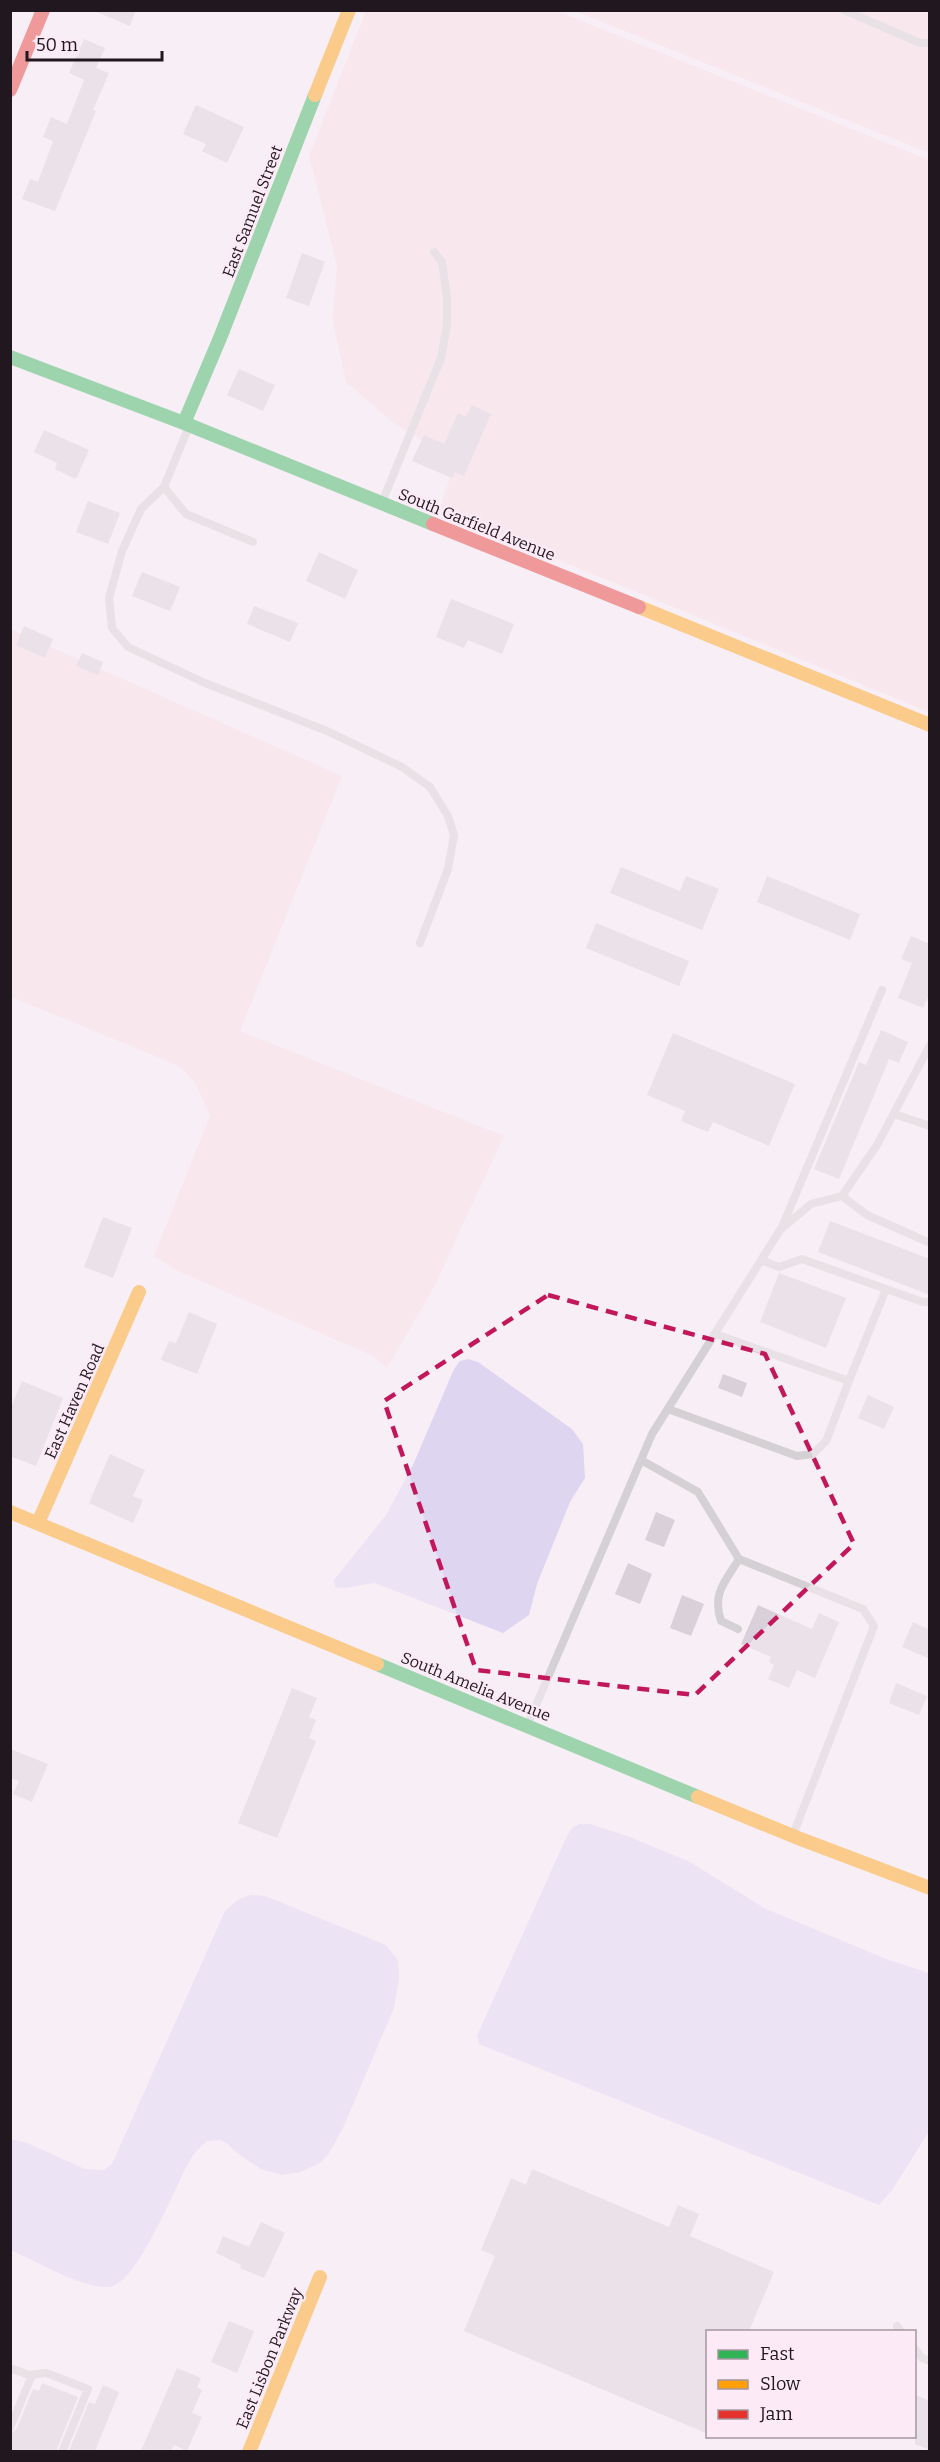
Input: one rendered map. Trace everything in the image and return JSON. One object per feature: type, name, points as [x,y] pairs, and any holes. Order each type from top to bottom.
[{"type":"street","points":[[10,90],[43,10]]},
{"type":"street","name":"East Samuel Street","points":[[186,424],[348,10]]},
{"type":"street","name":"South Garfield Avenue","points":[[10,357],[186,424],[930,725]]},
{"type":"street","name":"East Haven Road","points":[[38,1523],[139,1292]]},
{"type":"street","name":"South Amelia Avenue","points":[[10,1512],[793,1836],[930,1888]]},
{"type":"street","name":"East Lisbon Parkway","points":[[249,2451],[320,2277]]},
{"type":"lane","points":[[844,10],[920,43],[930,43]]},
{"type":"lane","points":[[382,503],[441,358],[447,325],[447,297],[442,262],[434,252]]},
{"type":"lane","points":[[186,424],[164,487],[141,509],[122,551],[109,598],[112,628],[128,647],[205,683],[327,731],[402,767],[430,787],[448,816],[454,835],[448,869],[420,943]]},
{"type":"lane","points":[[164,487],[186,514],[253,542]]},
{"type":"lane","points":[[527,1724],[652,1434],[780,1230],[882,990]]},
{"type":"lane","points":[[780,1230],[811,1204],[842,1196],[877,1145],[930,1045]]},
{"type":"lane","points":[[894,1114],[930,1126]]},
{"type":"lane","points":[[842,1196],[867,1215],[930,1243]]},
{"type":"lane","points":[[761,1260],[779,1267],[802,1259],[923,1302],[930,1302]]},
{"type":"lane","points":[[668,1409],[797,1456],[813,1454],[826,1441],[886,1289]]},
{"type":"lane","points":[[715,1334],[849,1381]]},
{"type":"lane","points":[[641,1460],[698,1492],[739,1559],[863,1609],[874,1626],[793,1836]]},
{"type":"lane","points":[[738,1629],[721,1621],[716,1606],[720,1591],[739,1559]]},
{"type":"lane","points":[[916,2349],[922,2358],[930,2361]]},
{"type":"lane","points":[[10,2368],[32,2375],[46,2373],[88,2389],[62,2451]]},
{"type":"lane","points":[[10,2428],[32,2375]]},
{"type":"highlighted area","points":[[548,1295],[765,1354],[854,1544],[695,1695],[476,1670],[384,1401]]},
{"type":"shaded area","points":[[554,10],[929,160],[929,712],[439,511],[455,462],[391,421],[346,382],[332,318],[337,266],[309,156],[366,11]]},
{"type":"shaded area","points":[[575,11],[929,11],[929,146],[927,152]]},
{"type":"shaded area","points":[[10,629],[342,776],[240,1031],[504,1136],[433,1289],[387,1368],[373,1356],[178,1271],[154,1256],[210,1116],[195,1084],[185,1072],[170,1062],[11,997]]},
{"type":"shaded area","points":[[468,1359],[478,1362],[572,1429],[583,1444],[585,1478],[570,1502],[537,1584],[529,1615],[503,1633],[375,1583],[340,1588],[335,1587],[334,1580],[386,1515],[413,1465],[454,1369],[460,1361]]},
{"type":"shaded area","points":[[579,1824],[590,1824],[627,1836],[690,1862],[764,1908],[886,1959],[929,1973],[929,2131],[893,2189],[879,2205],[479,2044],[477,2036],[566,1838],[572,1828]]},
{"type":"shaded area","points":[[251,1895],[265,1896],[386,1945],[398,1960],[399,1979],[394,2008],[343,2128],[329,2153],[320,2163],[300,2172],[282,2175],[261,2169],[220,2140],[207,2141],[191,2159],[143,2253],[120,2282],[109,2287],[87,2284],[73,2279],[11,2250],[11,2139],[27,2143],[85,2169],[104,2170],[112,2164],[225,1911],[239,1899]]},
{"type":"building","points":[[92,10],[136,10],[130,26]]},
{"type":"building","points":[[84,39],[105,48],[96,68],[109,73],[55,211],[22,199],[30,179],[38,182],[53,141],[43,137],[51,117],[67,124],[84,80],[69,73]]},
{"type":"building","points":[[196,105],[244,127],[227,163],[202,151],[206,144],[183,134]]},
{"type":"building","points":[[302,253],[325,262],[309,306],[286,298]]},
{"type":"building","points":[[239,369],[275,385],[263,411],[227,395]]},
{"type":"building","points":[[472,405],[491,414],[464,476],[455,472],[452,478],[412,461],[424,435],[444,444],[458,413],[466,417]]},
{"type":"building","points":[[44,430],[89,450],[76,479],[55,469],[57,463],[34,452]]},
{"type":"building","points":[[88,501],[120,513],[108,544],[76,532]]},
{"type":"building","points":[[319,552],[358,570],[345,599],[306,581]]},
{"type":"building","points":[[142,572],[180,587],[170,611],[132,596]]},
{"type":"building","points":[[451,599],[514,624],[502,654],[468,640],[464,648],[436,637]]},
{"type":"building","points":[[254,606],[298,623],[290,642],[247,624]]},
{"type":"building","points":[[24,626],[53,639],[45,658],[16,645]]},
{"type":"building","points":[[82,653],[103,662],[98,675],[76,666]]},
{"type":"building","points":[[621,867],[680,891],[686,876],[719,889],[702,930],[610,893]]},
{"type":"building","points":[[767,876],[860,914],[850,940],[757,902]]},
{"type":"building","points":[[596,923],[689,961],[679,986],[586,948]]},
{"type":"building","points":[[911,936],[930,944],[930,993],[923,1008],[898,998],[912,963],[901,959]]},
{"type":"building","points":[[881,1030],[908,1042],[899,1063],[889,1059],[839,1179],[814,1169],[859,1062],[866,1065]]},
{"type":"building","points":[[673,1033],[795,1084],[769,1146],[713,1122],[708,1132],[681,1121],[685,1111],[647,1095]]},
{"type":"building","points":[[103,1217],[132,1228],[113,1278],[84,1267]]},
{"type":"building","points":[[830,1221],[930,1259],[930,1295],[818,1252]]},
{"type":"building","points":[[779,1273],[846,1298],[826,1348],[760,1322]]},
{"type":"building","points":[[189,1312],[217,1324],[197,1374],[161,1360],[169,1341],[176,1343]]},
{"type":"building","points":[[723,1374],[747,1383],[742,1397],[718,1388]]},
{"type":"building","points":[[22,1381],[63,1398],[36,1466],[10,1456],[10,1410]]},
{"type":"building","points":[[868,1395],[894,1407],[884,1429],[858,1418]]},
{"type":"building","points":[[110,1454],[145,1470],[133,1496],[143,1500],[133,1523],[89,1503]]},
{"type":"building","points":[[656,1512],[675,1520],[664,1547],[645,1540]]},
{"type":"building","points":[[628,1563],[652,1574],[640,1604],[615,1594]]},
{"type":"building","points":[[682,1595],[704,1604],[691,1636],[670,1628]]},
{"type":"building","points":[[758,1605],[812,1629],[819,1613],[839,1622],[815,1678],[797,1670],[789,1688],[768,1679],[774,1665],[769,1662],[771,1657],[741,1644]]},
{"type":"building","points":[[913,1622],[930,1630],[930,1659],[902,1647]]},
{"type":"building","points":[[896,1683],[927,1696],[919,1715],[889,1703]]},
{"type":"building","points":[[292,1688],[317,1698],[309,1717],[316,1720],[309,1738],[316,1741],[277,1838],[238,1823]]},
{"type":"building","points":[[10,1749],[48,1764],[32,1802],[13,1794],[19,1781],[10,1778]]},
{"type":"building","points":[[532,2169],[669,2227],[678,2205],[699,2214],[690,2236],[774,2272],[749,2330],[706,2330],[706,2433],[464,2331],[495,2256],[481,2250],[511,2178],[526,2185]]},
{"type":"building","points":[[261,2222],[285,2233],[264,2278],[240,2268],[241,2265],[216,2253],[223,2236],[249,2247]]},
{"type":"building","points":[[229,2321],[254,2331],[237,2373],[211,2362]]},
{"type":"building","points":[[177,2368],[201,2378],[197,2388],[202,2390],[192,2413],[202,2417],[187,2451],[174,2445],[171,2451],[141,2451]]},
{"type":"building","points":[[42,2383],[78,2397],[56,2451],[10,2451],[10,2434],[16,2430],[33,2389],[39,2391]]},
{"type":"building","points":[[103,2385],[119,2392],[95,2451],[69,2451],[89,2402],[95,2404]]},
{"type":"building","points":[[916,2395],[930,2401],[930,2450],[915,2444]]},
{"type":"traffic: fast","points":[[184,423],[220,338],[315,95]]},
{"type":"traffic: fast","points":[[10,357],[184,423],[433,524]]},
{"type":"traffic: fast","points":[[377,1664],[698,1797]]},
{"type":"traffic: slow","points":[[315,95],[349,10]]},
{"type":"traffic: slow","points":[[639,607],[930,725]]},
{"type":"traffic: slow","points":[[38,1523],[139,1292]]},
{"type":"traffic: slow","points":[[10,1512],[377,1664]]},
{"type":"traffic: slow","points":[[698,1797],[930,1888]]},
{"type":"traffic: slow","points":[[249,2452],[320,2277]]},
{"type":"traffic: jam","points":[[10,90],[43,10]]},
{"type":"traffic: jam","points":[[433,524],[639,607]]}]
